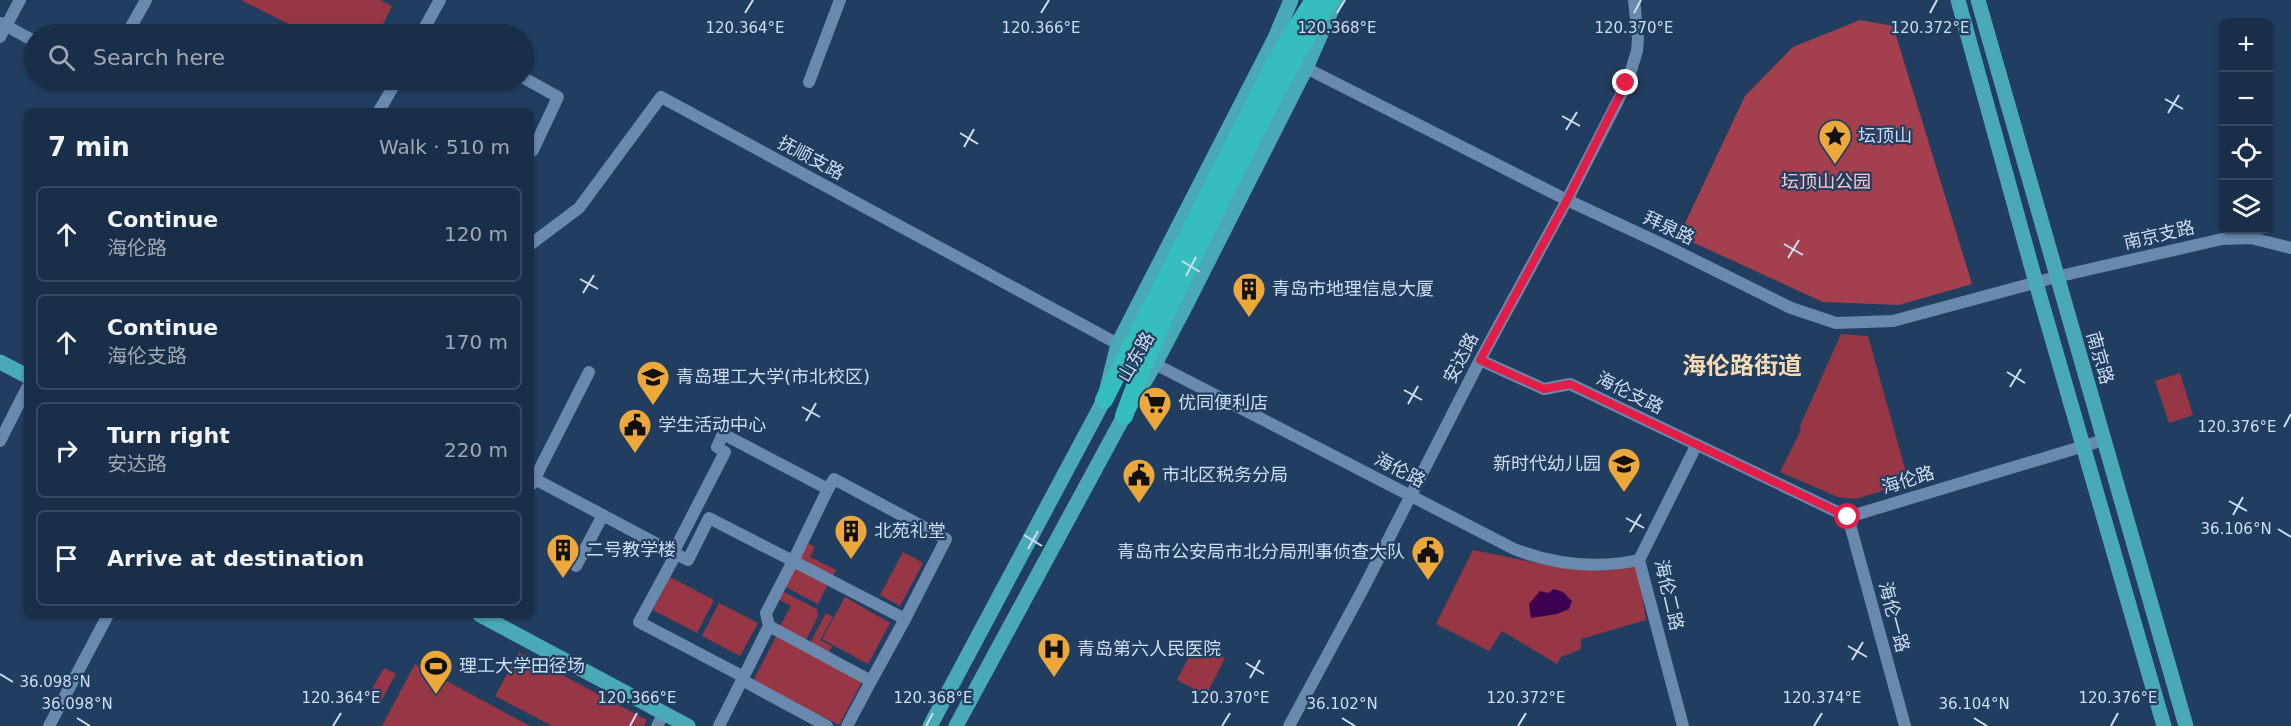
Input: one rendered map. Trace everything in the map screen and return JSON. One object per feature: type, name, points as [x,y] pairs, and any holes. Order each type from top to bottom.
[{"type":"highway","points":[[1124,416],[1164,300],[1265,83],[1314,0]]},
{"type":"highway","points":[[1104,400],[1164,300],[1300,46],[1334,2]]},
{"type":"main road","name":"山东路","points":[[930,726],[1104,400],[1118,344],[1275,38],[1291,0]]},
{"type":"main road","points":[[1958,0],[2036,283],[2164,726]]},
{"type":"main road","name":"南京路","points":[[1978,0],[2186,726]]},
{"type":"main road","name":"山东路","points":[[956,726],[1124,416],[1155,364],[1306,69],[1334,2]]},
{"type":"main road","points":[[0,362],[24,374]]},
{"type":"main road","points":[[485,618],[661,719],[688,726]]},
{"type":"street","points":[[0,37],[3,24],[20,0]]},
{"type":"street","points":[[133,24],[146,0]]},
{"type":"street","points":[[427,24],[440,0]]},
{"type":"street","points":[[810,82],[840,0]]},
{"type":"street","name":"安达路","points":[[1289,726],[1411,497],[1480,360],[1567,200],[1634,64],[1638,39],[1634,0]]},
{"type":"street","points":[[3,24],[24,36]]},
{"type":"street","name":"拜泉路","points":[[1306,69],[1567,200],[1791,308],[1836,323],[1893,321],[2036,283]]},
{"type":"street","points":[[534,84],[558,97],[534,148]]},
{"type":"street","points":[[382,108],[392,90]]},
{"type":"street","name":"抚顺支路","points":[[534,242],[579,208],[662,97],[1118,344]]},
{"type":"street","name":"南京支路","points":[[2036,283],[2222,239],[2251,238],[2291,248]]},
{"type":"street","name":"海伦支路","points":[[1480,360],[1544,389],[1570,384],[1696,446]]},
{"type":"street","name":"海伦路","points":[[1155,364],[1514,549],[1573,565],[1601,566],[1639,560]]},
{"type":"street","points":[[534,476],[589,372]]},
{"type":"street","points":[[0,441],[24,394]]},
{"type":"street","points":[[827,726],[639,622],[725,452],[717,447],[723,434],[828,489]]},
{"type":"street","name":"海伦路","points":[[1848,517],[2104,440]]},
{"type":"street","points":[[1696,446],[1848,517]]},
{"type":"street","name":"海伦二路","points":[[1683,726],[1639,560],[1696,446]]},
{"type":"street","points":[[719,726],[769,626],[766,613],[834,479],[946,538],[848,726]]},
{"type":"street","points":[[534,481],[688,560],[709,518],[905,619]]},
{"type":"street","points":[[576,566],[603,515]]},
{"type":"street","name":"海伦一路","points":[[1848,517],[1905,726]]},
{"type":"street","points":[[49,726],[106,618]]},
{"type":"street","points":[[769,626],[871,681]]},
{"type":"shaded area","points":[[241,0],[380,0],[392,6],[383,24],[289,24]]},
{"type":"shaded area","points":[[1841,334],[1868,336],[1909,483],[1855,499],[1838,497],[1780,472],[1801,430],[1799,428]]},
{"type":"shaded area","points":[[2180,373],[2193,415],[2169,423],[2155,381]]},
{"type":"shaded area","points":[[807,543],[815,547],[810,557],[836,570],[832,578],[798,560]]},
{"type":"shaded area","points":[[1473,550],[1552,566],[1600,571],[1638,566],[1646,620],[1581,639],[1581,649],[1561,657],[1557,664],[1502,631],[1489,651],[1436,624]]},
{"type":"shaded area","points":[[903,552],[923,563],[900,606],[880,595]]},
{"type":"shaded area","points":[[793,564],[829,582],[818,604],[782,585]]},
{"type":"shaded area","points":[[670,577],[714,600],[697,633],[653,610]]},
{"type":"shaded area","points":[[1554,589],[1563,592],[1572,601],[1569,609],[1557,614],[1531,618],[1529,604],[1540,591],[1548,593]]},
{"type":"shaded area","points":[[780,590],[817,609],[818,616],[806,640],[780,626],[791,606],[776,598]]},
{"type":"shaded area","points":[[845,597],[890,623],[868,664],[822,639]]},
{"type":"shaded area","points":[[719,603],[758,623],[740,656],[702,636]]},
{"type":"shaded area","points":[[826,613],[833,617],[820,640],[832,646],[829,652],[810,643]]},
{"type":"shaded area","points":[[777,635],[863,680],[839,725],[753,681]]},
{"type":"shaded area","points":[[1196,643],[1225,658],[1206,695],[1177,680]]},
{"type":"shaded area","points":[[519,652],[647,720],[644,726],[552,726],[495,696]]},
{"type":"shaded area","name":"理工大学田径场","points":[[415,664],[530,726],[382,726]]},
{"type":"shaded area","points":[[384,668],[396,674],[380,703],[368,696]]},
{"type":"green space","name":"坛顶山公园","points":[[1860,20],[1893,26],[1972,284],[1899,305],[1823,302],[1679,236],[1745,96],[1793,47]]},
{"type":"place","name":"坛顶山","points":[[1835,165]]},
{"type":"place","name":"青岛市地理信息大厦","points":[[1249,318]]},
{"type":"place","name":"青岛理工大学(市北校区)","points":[[653,406]]},
{"type":"place","name":"优同便利店","points":[[1155,432]]},
{"type":"place","name":"学生活动中心","points":[[635,454]]},
{"type":"place","name":"新时代幼儿园","points":[[1624,493]]},
{"type":"place","name":"市北区税务分局","points":[[1139,504]]},
{"type":"place","name":"北苑礼堂","points":[[851,560]]},
{"type":"place","name":"二号教学楼","points":[[563,579]]},
{"type":"place","name":"青岛市公安局市北分局刑事侦查大队","points":[[1428,581]]},
{"type":"place","name":"青岛第六人民医院","points":[[1054,678]]},
{"type":"place","name":"理工大学田径场","points":[[436,695]]},
{"type":"district","name":"海伦路街道","points":[[1742,366]]},
{"type":"route","points":[[1626,83],[1567,200],[1480,360],[1544,389],[1570,384],[1848,517]]}]
